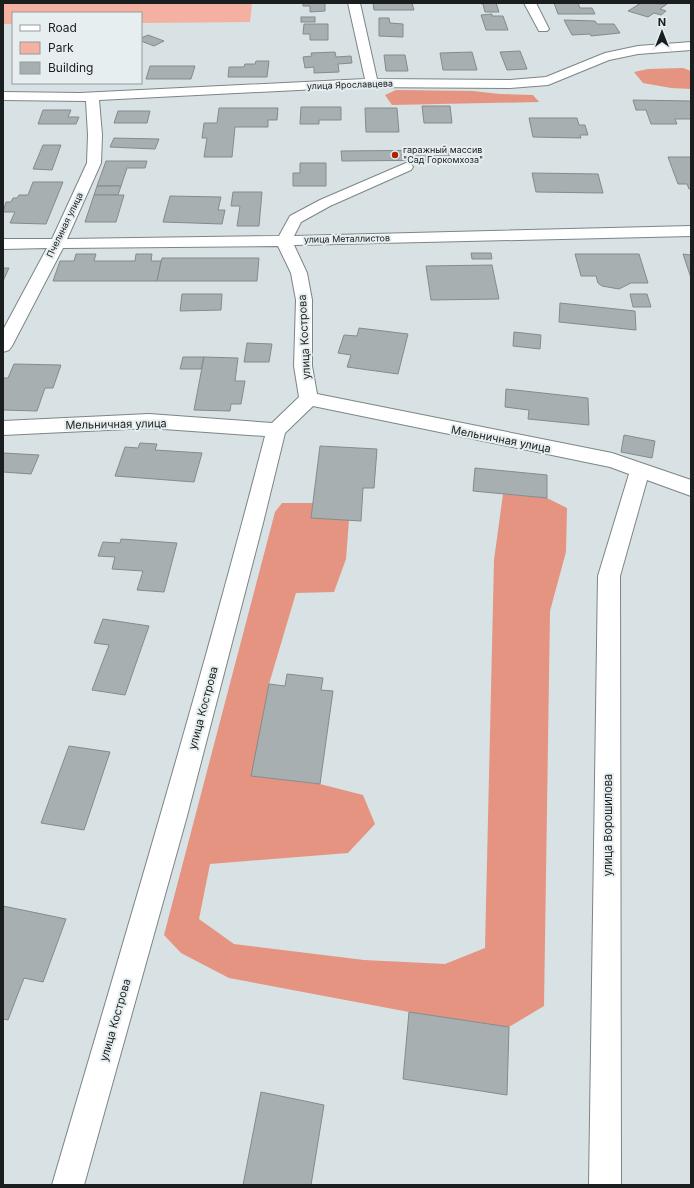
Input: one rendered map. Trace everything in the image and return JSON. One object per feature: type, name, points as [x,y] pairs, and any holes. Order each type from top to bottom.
[{"type":"street","points":[[354,3],[372,83]]},
{"type":"street","points":[[530,3],[543,29]]},
{"type":"street","name":"улица Ярославцева","points":[[3,96],[92,96],[372,83],[510,84],[548,81],[605,57],[638,50],[691,46]]},
{"type":"street","name":"Пчелиная улица","points":[[3,346],[57,244],[94,164],[92,96]]},
{"type":"street","points":[[284,241],[295,219],[325,203],[406,167]]},
{"type":"street","name":"улица Металлистов","points":[[3,244],[284,241],[691,231]]},
{"type":"street","name":"улица Кострова","points":[[284,241],[299,273],[304,300],[303,366],[309,399]]},
{"type":"street","points":[[276,430],[309,399]]},
{"type":"street","name":"Мельничная улица","points":[[309,399],[612,460],[691,488]]},
{"type":"street","name":"Мельничная улица","points":[[3,428],[149,421],[276,430]]},
{"type":"street","name":"улица Кострова","points":[[68,1185],[174,816],[253,523],[276,430]]},
{"type":"street","name":"улица Ворошилова","points":[[606,1185],[609,576],[640,470]]},
{"type":"green space","points":[[3,3],[252,3],[250,22],[142,23],[142,12],[12,12],[12,24],[3,24]]},
{"type":"shaded area","points":[[683,68],[691,71],[691,89],[671,88],[643,83],[634,72],[648,69]]},
{"type":"shaded area","points":[[396,90],[473,91],[533,95],[539,102],[392,105],[385,95]]},
{"type":"shaded area","points":[[503,494],[547,498],[567,508],[566,552],[550,611],[544,1006],[509,1027],[409,1012],[229,978],[181,953],[164,935],[275,512],[282,503],[313,503],[311,518],[349,520],[346,559],[334,592],[296,593],[269,684],[252,776],[320,784],[363,795],[375,824],[348,853],[210,864],[199,919],[234,944],[364,960],[445,964],[485,948],[494,560]]},
{"type":"building","points":[[303,3],[325,3],[325,11],[310,12],[310,6],[303,6]]},
{"type":"building","points":[[373,3],[412,3],[414,10],[374,10]]},
{"type":"building","points":[[478,3],[496,3],[499,12],[485,12],[483,4]]},
{"type":"building","points":[[554,3],[578,3],[580,8],[592,8],[595,14],[558,14]]},
{"type":"building","points":[[641,3],[667,4],[660,9],[666,11],[661,15],[654,13],[648,17],[628,11]]},
{"type":"building","points":[[492,14],[492,16],[503,16],[508,30],[486,30],[481,15]]},
{"type":"building","points":[[301,17],[315,17],[315,22],[301,22]]},
{"type":"building","points":[[379,18],[389,18],[390,23],[403,24],[403,37],[379,36]]},
{"type":"building","points":[[564,20],[595,21],[597,24],[614,24],[620,33],[591,36],[590,34],[572,35]]},
{"type":"building","points":[[304,24],[328,24],[328,40],[310,40],[310,34],[303,34]]},
{"type":"building","points":[[148,35],[164,41],[154,46],[142,41],[142,38]]},
{"type":"building","points":[[520,51],[527,69],[507,70],[500,52]]},
{"type":"building","points":[[335,52],[336,57],[351,56],[352,63],[338,64],[339,72],[314,73],[314,67],[305,68],[303,57],[312,56],[311,53]]},
{"type":"building","points":[[472,52],[477,70],[443,70],[440,53]]},
{"type":"building","points":[[384,55],[405,55],[408,71],[386,71]]},
{"type":"building","points":[[256,61],[269,61],[267,77],[228,77],[229,67],[244,67],[245,64],[255,64]]},
{"type":"building","points":[[150,66],[195,66],[191,79],[146,79]]},
{"type":"building","points":[[633,100],[691,101],[691,119],[675,119],[677,124],[651,124],[646,110],[636,110]]},
{"type":"building","points":[[422,106],[450,106],[452,123],[424,123]]},
{"type":"building","points":[[301,107],[341,107],[341,120],[319,120],[319,124],[300,124]]},
{"type":"building","points":[[219,108],[278,108],[277,120],[268,120],[268,127],[235,127],[232,157],[204,157],[207,138],[202,138],[204,123],[217,123]]},
{"type":"building","points":[[365,108],[397,108],[399,132],[366,132]]},
{"type":"building","points":[[43,110],[71,110],[68,117],[79,117],[76,124],[38,124]]},
{"type":"building","points":[[118,111],[150,111],[147,123],[114,123]]},
{"type":"building","points":[[529,118],[577,118],[579,125],[585,125],[588,135],[580,135],[581,138],[533,137]]},
{"type":"building","points":[[114,138],[159,139],[155,149],[110,147]]},
{"type":"building","points":[[43,145],[61,145],[52,170],[33,169]]},
{"type":"building","name":"гаражный массив \"Сад Горкомхоза\"","points":[[448,150],[450,160],[342,161],[341,151]]},
{"type":"building","points":[[668,157],[691,157],[691,189],[689,189],[687,184],[678,184]]},
{"type":"building","points":[[106,161],[147,161],[145,168],[127,168],[121,186],[97,186]]},
{"type":"building","points":[[300,163],[326,163],[326,186],[293,186],[293,173],[300,173]]},
{"type":"building","points":[[532,173],[598,174],[603,193],[536,192]]},
{"type":"building","points":[[33,182],[63,182],[46,224],[10,223],[15,212],[3,212],[6,202],[11,202],[13,198],[17,198],[19,195],[28,195]]},
{"type":"building","points":[[97,186],[121,186],[118,195],[94,195]]},
{"type":"building","points":[[233,192],[262,192],[259,226],[237,226],[240,206],[231,206]]},
{"type":"building","points":[[94,195],[124,195],[116,222],[85,222]]},
{"type":"building","points":[[170,196],[221,197],[218,210],[225,210],[222,224],[163,222]]},
{"type":"building","points":[[471,253],[491,253],[492,259],[472,259]]},
{"type":"building","points":[[76,254],[96,254],[94,261],[135,261],[136,254],[152,254],[151,261],[161,261],[157,281],[53,281],[60,261],[74,261]]},
{"type":"building","points":[[575,254],[639,254],[648,283],[631,283],[619,289],[602,286],[598,283],[596,276],[581,276]]},
{"type":"building","points":[[683,254],[691,255],[691,278]]},
{"type":"building","points":[[162,258],[259,258],[257,281],[157,281]]},
{"type":"building","points":[[492,265],[499,299],[431,300],[426,266]]},
{"type":"building","points":[[3,268],[9,268],[3,281]]},
{"type":"building","points":[[182,294],[222,294],[221,310],[180,311]]},
{"type":"building","points":[[630,294],[647,294],[651,307],[633,307]]},
{"type":"building","points":[[560,303],[635,311],[636,330],[559,322]]},
{"type":"building","points":[[359,328],[408,334],[398,374],[347,367],[351,355],[338,353],[344,335],[357,336]]},
{"type":"building","points":[[514,332],[541,335],[540,349],[513,346]]},
{"type":"building","points":[[247,343],[272,344],[269,362],[244,362]]},
{"type":"building","points":[[183,357],[204,357],[201,369],[180,369]]},
{"type":"building","points":[[204,357],[238,358],[235,381],[245,381],[241,404],[231,404],[230,411],[194,410]]},
{"type":"building","points":[[14,364],[61,365],[53,388],[45,388],[37,411],[3,410],[3,378],[8,378]]},
{"type":"building","points":[[506,389],[588,398],[589,425],[528,419],[529,410],[505,407]]},
{"type":"building","points":[[624,435],[655,441],[652,458],[621,452]]},
{"type":"building","points":[[140,443],[157,444],[155,450],[202,453],[194,482],[115,476],[125,447],[138,448]]},
{"type":"building","points":[[320,446],[377,449],[374,488],[363,488],[361,521],[311,518]]},
{"type":"building","points":[[3,453],[39,455],[31,474],[3,472]]},
{"type":"building","points":[[475,468],[547,475],[547,498],[473,491]]},
{"type":"building","points":[[121,539],[177,543],[164,592],[137,590],[143,571],[112,569],[115,557],[98,556],[103,542],[120,543]]},
{"type":"building","points":[[103,619],[149,626],[125,695],[92,690],[109,645],[94,643]]},
{"type":"building","points":[[287,674],[323,678],[321,690],[333,691],[320,784],[251,776],[269,684],[285,686]]},
{"type":"building","points":[[69,746],[110,752],[84,830],[41,823]]},
{"type":"building","points":[[3,906],[66,919],[43,982],[24,978],[8,1020],[3,1019]]},
{"type":"building","points":[[409,1012],[509,1027],[507,1095],[403,1079]]},
{"type":"building","points":[[261,1092],[324,1105],[311,1185],[243,1185]]},
{"type":"place","name":"гаражный массив \"Сад Горкомхоза\"","points":[[395,155]]}]
